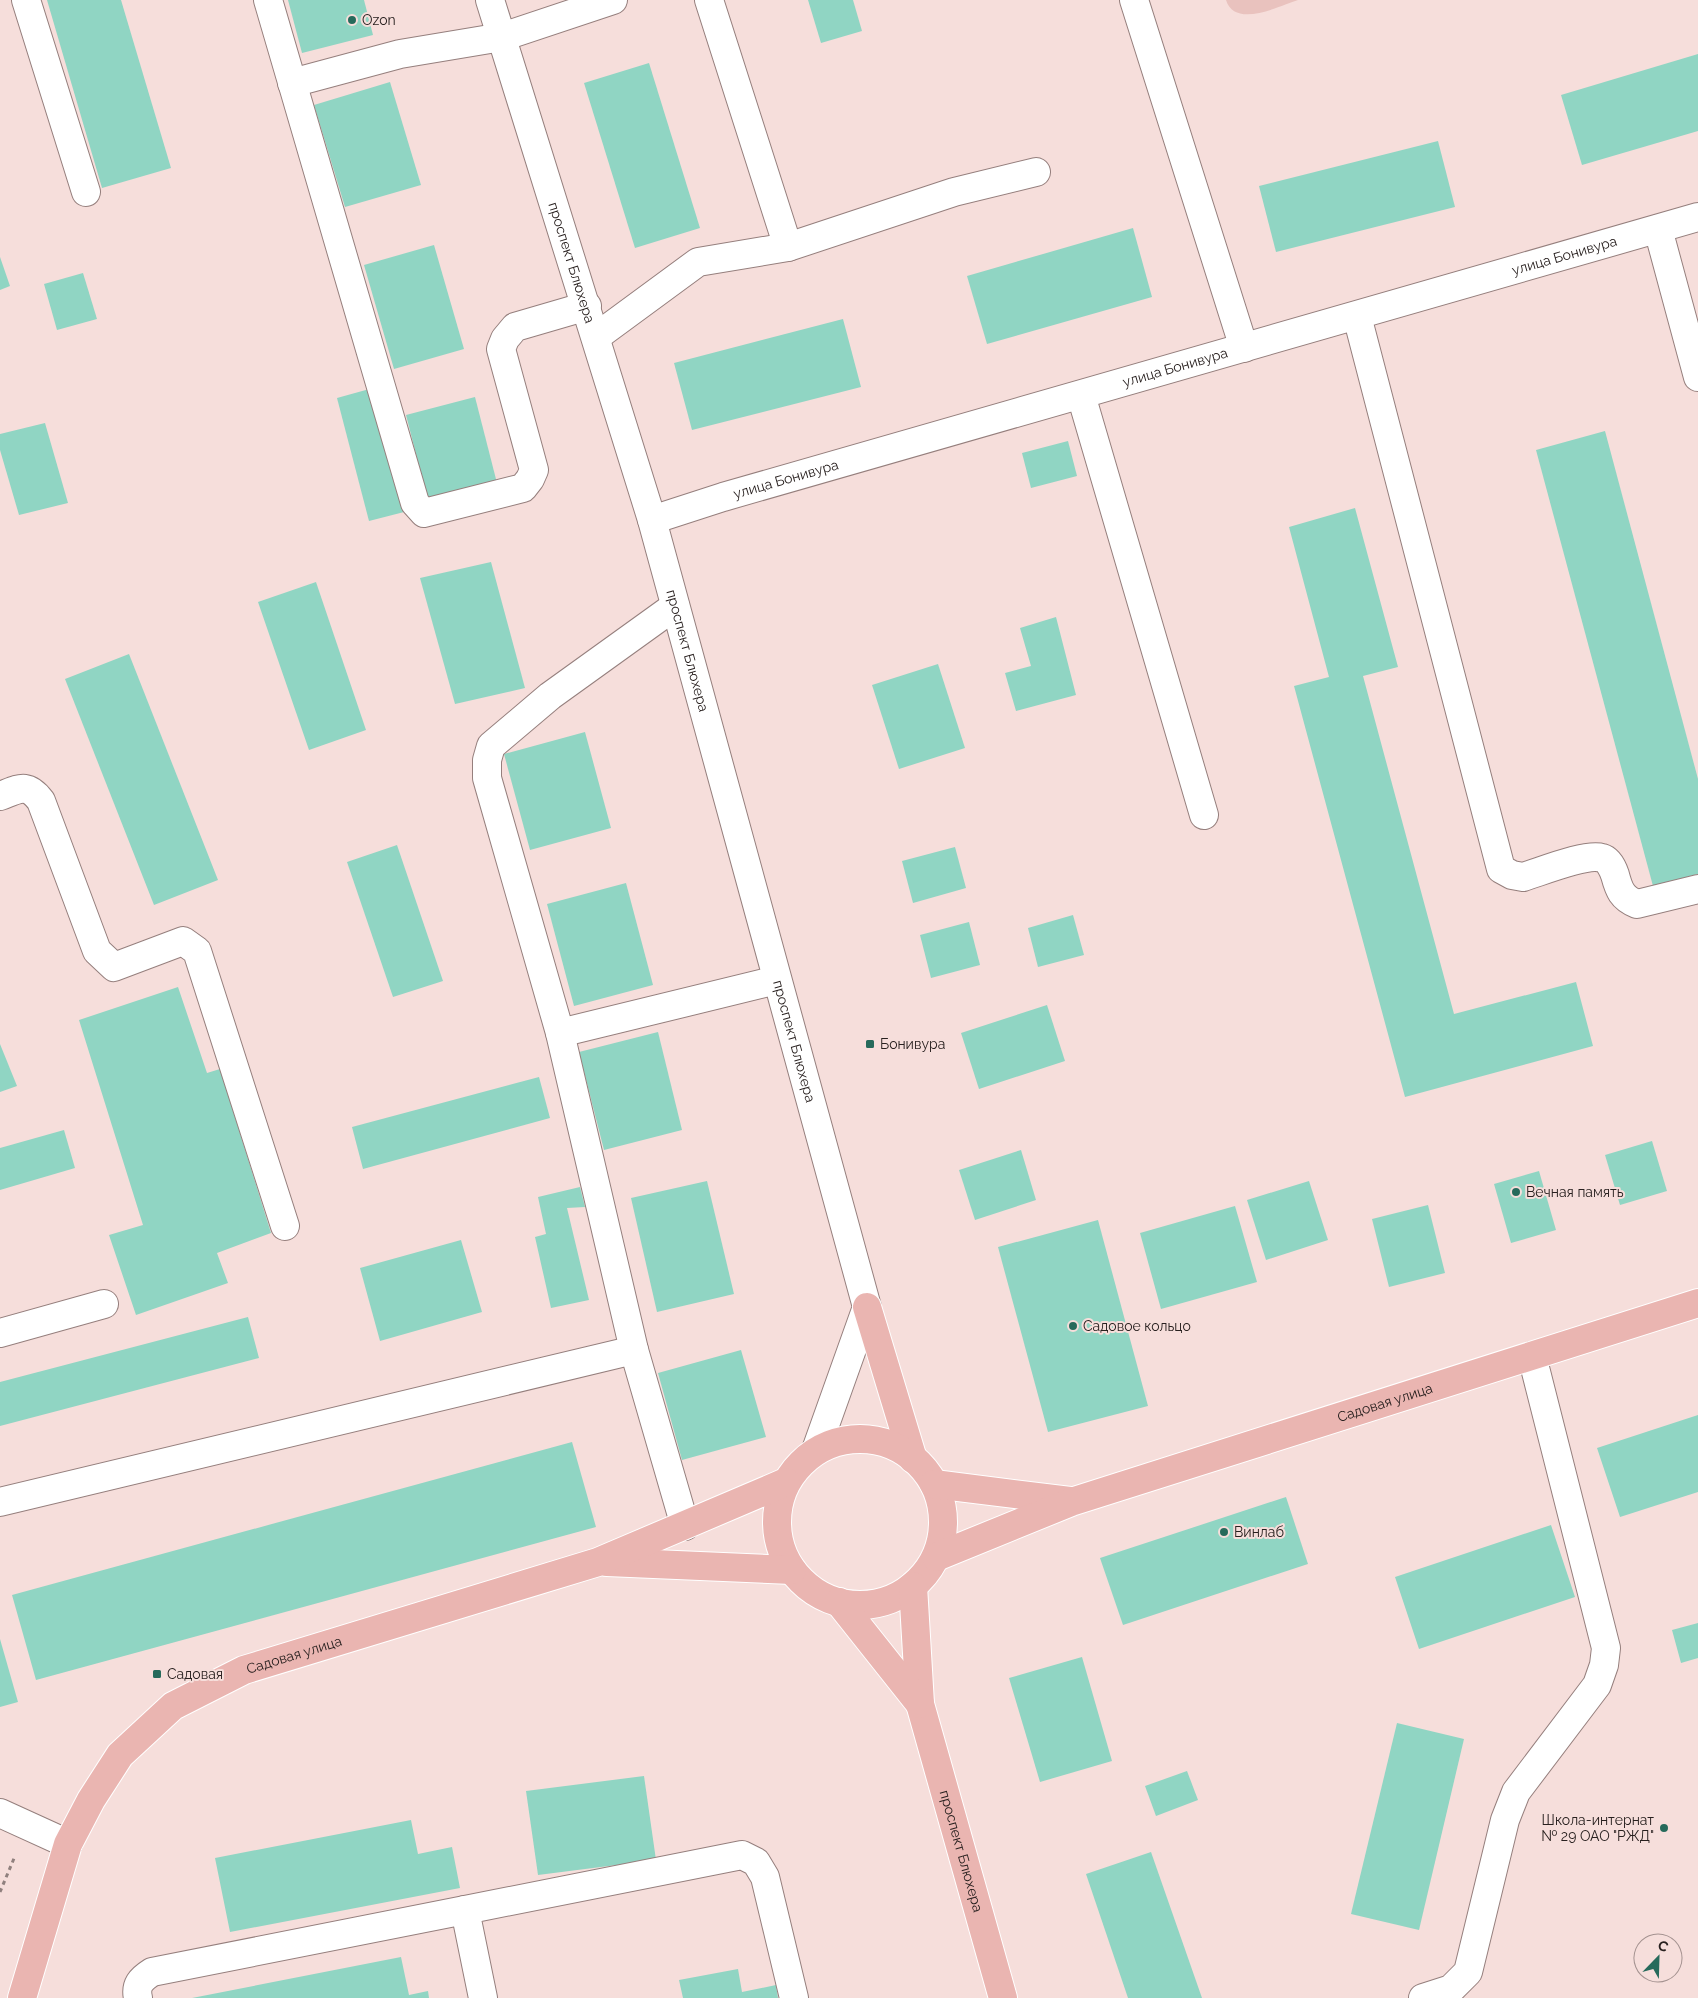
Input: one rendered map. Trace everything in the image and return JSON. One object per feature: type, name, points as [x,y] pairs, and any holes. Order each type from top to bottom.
[{"type":"main road","name":"Садовая улица","points":[[936,1557],[1071,1502],[1698,1303]]},
{"type":"main road","points":[[866,1307],[913,1459]]},
{"type":"main road","points":[[866,1439],[892,1445],[913,1459],[925,1470],[934,1484],[942,1514],[942,1533],[936,1557],[926,1573],[913,1586],[890,1600],[865,1605],[839,1602],[812,1591],[792,1570],[781,1549],[776,1527],[778,1503],[786,1482],[800,1464],[816,1450],[841,1441],[866,1439]]},
{"type":"main road","points":[[598,1562],[786,1482]]},
{"type":"main road","points":[[934,1484],[1071,1502]]},
{"type":"main road","points":[[598,1562],[792,1570]]},
{"type":"main road","name":"Садовая улица","points":[[22,1998],[68,1844],[91,1800],[120,1755],[173,1706],[244,1670],[598,1562]]},
{"type":"main road","points":[[913,1586],[920,1704]]},
{"type":"main road","points":[[839,1602],[920,1704]]},
{"type":"main road","name":"проспект Блюхера","points":[[920,1704],[1004,1998]]},
{"type":"street","points":[[26,0],[86,192]]},
{"type":"street","points":[[268,0],[415,504],[424,512],[523,488],[534,470],[501,349],[505,339],[515,327],[587,306]]},
{"type":"street","name":"проспект Блюхера","points":[[490,0],[587,306],[652,520],[866,1307]]},
{"type":"street","points":[[292,83],[400,54],[502,37],[613,0]]},
{"type":"street","points":[[709,0],[788,247]]},
{"type":"street","points":[[1134,0],[1244,348]]},
{"type":"street","points":[[596,337],[698,262],[788,247],[954,192],[1036,172]]},
{"type":"street","name":"улица Бонивура","points":[[652,520],[723,497],[1698,217]]},
{"type":"street","points":[[1658,229],[1698,377]]},
{"type":"street","points":[[1356,316],[1501,869],[1512,875],[1523,877],[1590,857],[1603,858],[1612,867],[1620,893],[1629,901],[1637,904],[1698,889]]},
{"type":"street","points":[[1081,395],[1204,815]]},
{"type":"street","points":[[675,606],[550,696],[491,746],[487,760],[487,778],[560,1033],[634,1350],[685,1526]]},
{"type":"street","points":[[0,796],[25,787],[34,791],[41,801],[97,951],[114,967],[183,941],[197,950],[285,1226]]},
{"type":"street","points":[[560,1033],[777,980]]},
{"type":"street","points":[[0,1333],[104,1304]]},
{"type":"street","points":[[816,1450],[866,1307]]},
{"type":"street","points":[[0,1502],[634,1350]]},
{"type":"street","points":[[1423,1998],[1450,1989],[1468,1972],[1505,1820],[1516,1792],[1597,1686],[1604,1665],[1606,1648],[1532,1356]]},
{"type":"street","points":[[0,1813],[68,1844]]},
{"type":"street","points":[[138,1998],[136,1989],[142,1978],[152,1972],[742,1856],[756,1862],[765,1877],[794,1998]]},
{"type":"street","points":[[465,1910],[483,1998]]},
{"type":"shaded area","points":[[1226,0],[1298,0],[1269,10],[1248,14],[1238,13],[1231,9]]},
{"type":"building","points":[[47,0],[121,0],[171,168],[102,188]]},
{"type":"building","points":[[288,0],[364,0],[373,35],[302,53]]},
{"type":"building","points":[[808,0],[853,0],[862,31],[821,43]]},
{"type":"building","points":[[1698,54],[1698,131],[1582,165],[1561,95]]},
{"type":"building","points":[[649,63],[700,228],[635,248],[584,83]]},
{"type":"building","points":[[390,82],[421,185],[345,207],[314,105]]},
{"type":"building","points":[[1438,141],[1455,207],[1276,252],[1259,186]]},
{"type":"building","points":[[1133,228],[1152,297],[987,344],[967,276]]},
{"type":"building","points":[[434,245],[464,349],[394,369],[364,265]]},
{"type":"building","points":[[0,257],[10,286],[0,290]]},
{"type":"building","points":[[83,273],[97,319],[57,330],[44,284]]},
{"type":"building","points":[[843,319],[861,387],[692,430],[674,363]]},
{"type":"building","points":[[373,388],[408,511],[369,521],[337,398]]},
{"type":"building","points":[[475,397],[498,487],[429,505],[406,415]]},
{"type":"building","points":[[45,423],[68,503],[19,515],[0,450],[0,434]]},
{"type":"building","points":[[1605,431],[1698,779],[1698,874],[1653,886],[1536,450]]},
{"type":"building","points":[[1068,441],[1077,476],[1031,488],[1022,453]]},
{"type":"building","points":[[1355,508],[1398,667],[1363,676],[1454,1014],[1576,982],[1593,1046],[1405,1097],[1294,686],[1329,677],[1289,527]]},
{"type":"building","points":[[491,562],[525,688],[455,704],[420,578]]},
{"type":"building","points":[[316,582],[366,730],[309,750],[258,602]]},
{"type":"building","points":[[1056,617],[1076,695],[1016,711],[1005,673],[1031,666],[1020,628]]},
{"type":"building","points":[[129,654],[218,880],[154,905],[65,679]]},
{"type":"building","points":[[938,664],[965,748],[899,769],[872,685]]},
{"type":"building","points":[[585,732],[611,828],[530,850],[504,754]]},
{"type":"building","points":[[397,845],[443,981],[393,997],[347,862]]},
{"type":"building","points":[[955,847],[966,888],[913,903],[902,861]]},
{"type":"building","points":[[626,883],[653,985],[574,1006],[547,904]]},
{"type":"building","points":[[1073,915],[1084,955],[1038,967],[1028,928]]},
{"type":"building","points":[[969,922],[980,965],[931,978],[920,935]]},
{"type":"building","points":[[178,987],[207,1073],[220,1069],[271,1233],[217,1253],[228,1283],[136,1315],[109,1235],[143,1225],[79,1020]]},
{"type":"building","points":[[1047,1005],[1065,1061],[979,1089],[961,1033]]},
{"type":"building","points":[[658,1032],[682,1130],[604,1150],[579,1052]]},
{"type":"building","points":[[0,1044],[17,1086],[0,1092]]},
{"type":"building","points":[[539,1077],[550,1118],[363,1169],[352,1127]]},
{"type":"building","points":[[64,1130],[75,1168],[0,1190],[0,1148]]},
{"type":"building","points":[[1652,1141],[1667,1191],[1620,1205],[1605,1155]]},
{"type":"building","points":[[1021,1150],[1036,1200],[975,1220],[959,1170]]},
{"type":"building","points":[[1539,1171],[1556,1230],[1511,1243],[1494,1184]]},
{"type":"building","points":[[707,1181],[734,1294],[657,1312],[631,1198]]},
{"type":"building","points":[[1309,1181],[1328,1240],[1266,1260],[1247,1200]]},
{"type":"building","points":[[580,1187],[585,1207],[567,1208],[589,1300],[551,1308],[535,1237],[546,1234],[538,1197]]},
{"type":"building","points":[[1428,1205],[1445,1273],[1389,1287],[1372,1219]]},
{"type":"building","points":[[1235,1206],[1257,1282],[1161,1309],[1140,1233]]},
{"type":"building","name":"Садовое кольцо","points":[[1098,1220],[1148,1406],[1048,1432],[998,1247]]},
{"type":"building","points":[[461,1240],[482,1312],[380,1341],[360,1268]]},
{"type":"building","points":[[248,1317],[259,1358],[0,1426],[0,1382]]},
{"type":"building","points":[[741,1350],[766,1437],[682,1460],[658,1373]]},
{"type":"building","points":[[1698,1415],[1698,1492],[1620,1517],[1597,1448]]},
{"type":"building","points":[[572,1442],[596,1527],[36,1680],[12,1595]]},
{"type":"building","points":[[1286,1497],[1308,1564],[1123,1625],[1100,1558]]},
{"type":"building","points":[[1551,1525],[1575,1597],[1419,1649],[1395,1577]]},
{"type":"building","points":[[1698,1623],[1698,1658],[1681,1663],[1672,1630]]},
{"type":"building","points":[[0,1639],[18,1702],[0,1707]]},
{"type":"building","points":[[1082,1657],[1112,1761],[1040,1782],[1009,1678]]},
{"type":"building","points":[[1397,1723],[1464,1739],[1419,1930],[1351,1914]]},
{"type":"building","points":[[1187,1771],[1198,1800],[1156,1816],[1145,1786]]},
{"type":"building","points":[[644,1776],[656,1860],[538,1875],[526,1791]]},
{"type":"building","points":[[411,1820],[418,1854],[452,1847],[460,1888],[230,1932],[215,1858]]},
{"type":"building","points":[[1151,1852],[1202,1998],[1128,1998],[1086,1874]]},
{"type":"building","points":[[401,1957],[409,1995],[428,1991],[429,1998],[192,1998]]},
{"type":"building","points":[[738,1969],[742,1992],[776,1985],[778,1998],[683,1998],[679,1980]]},
{"type":"place","name":"Ozon","points":[[352,20]]},
{"type":"place","name":"Бонивура","points":[[870,1044]]},
{"type":"place","name":"Вечная память","points":[[1516,1192]]},
{"type":"place","name":"Садовое кольцо","points":[[1073,1326]]},
{"type":"place","name":"Винлаб","points":[[1224,1532]]},
{"type":"place","name":"Садовая","points":[[157,1674]]},
{"type":"place","name":"Школа-интернат № 29 ОАО \"РЖД\"","points":[[1664,1828]]}]
